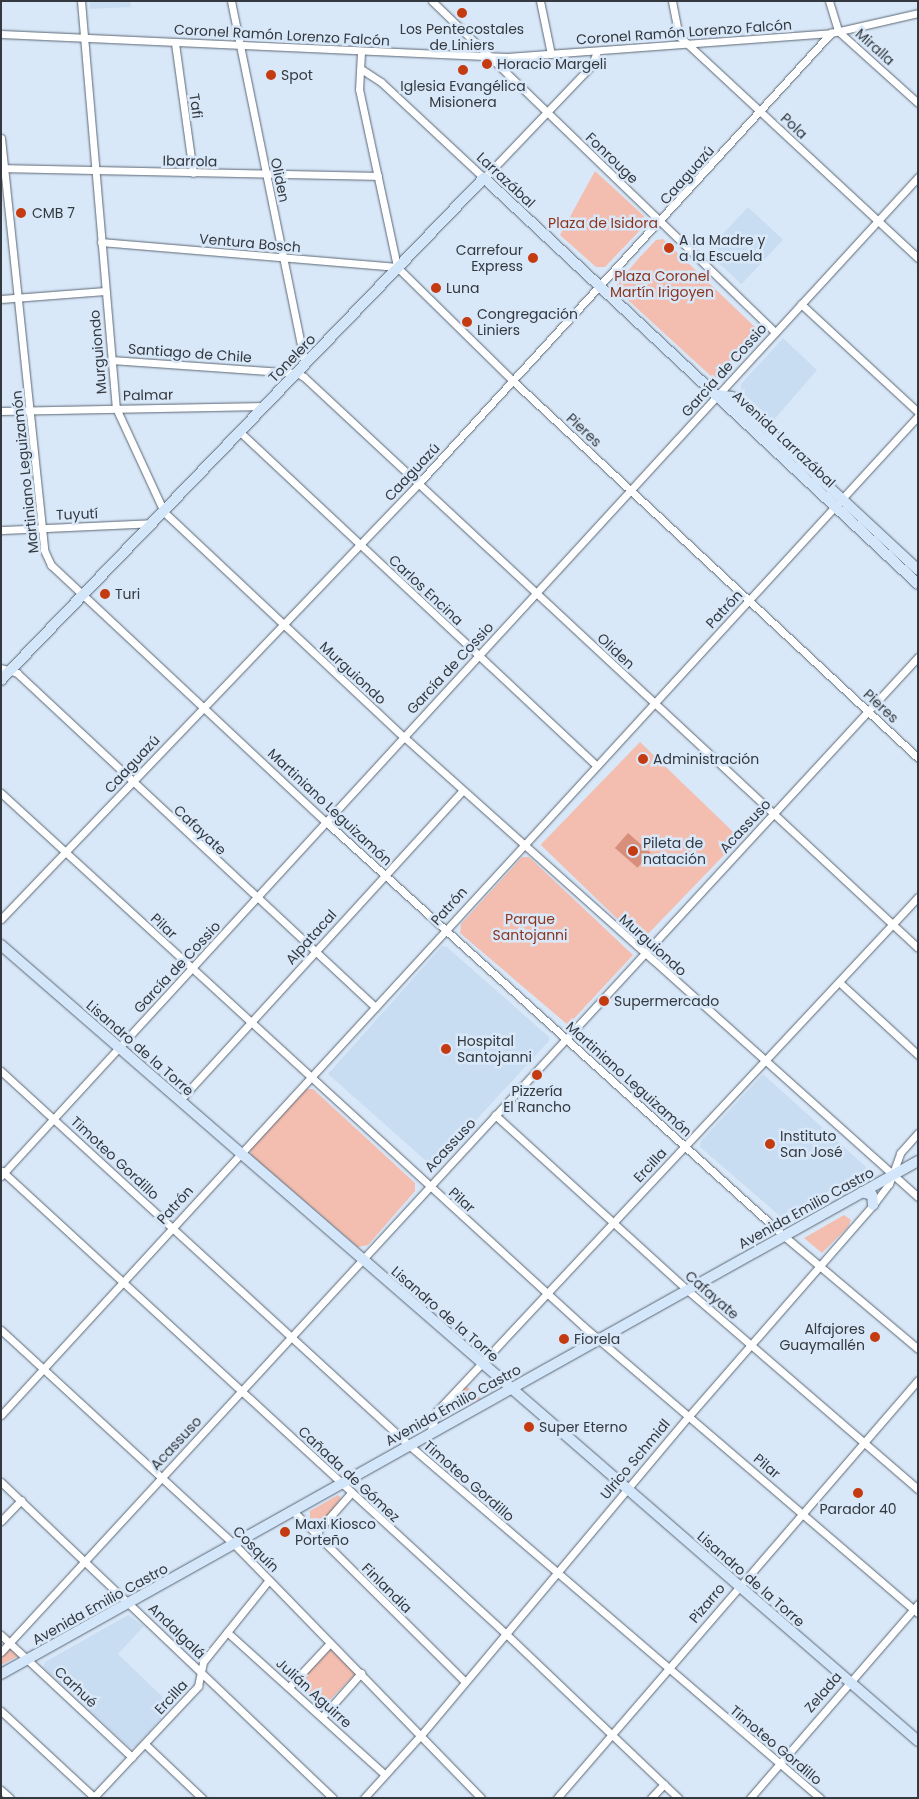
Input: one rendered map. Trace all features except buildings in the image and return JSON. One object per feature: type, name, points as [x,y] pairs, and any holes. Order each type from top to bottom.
[{"type":"street","name":"Murguiondo","points":[[81,1],[104,291],[116,408],[164,512],[462,790],[918,1197]]},
{"type":"street","name":"Oliden","points":[[231,1],[305,364]]},
{"type":"street","name":"Fonrouge","points":[[432,1],[775,332]]},
{"type":"street","points":[[540,1],[551,54]]},
{"type":"street","name":"Pola","points":[[672,1],[679,36],[918,258]]},
{"type":"street","name":"Miralla","points":[[830,1],[835,32],[918,103]]},
{"type":"street","name":"Coronel Ramón Lorenzo Falcón","points":[[1,34],[490,57],[597,52],[835,32],[918,13]]},
{"type":"street","name":"Caaguazú","points":[[1,919],[418,484],[835,32]]},
{"type":"street","name":"Tafi","points":[[175,42],[193,173]]},
{"type":"street","points":[[361,52],[359,89],[397,267]]},
{"type":"street","name":"Tonelero","points":[[1,680],[6,669],[84,595],[154,523],[591,66],[597,52]]},
{"type":"street","name":"Larrazábal","points":[[361,69],[381,82],[718,395]]},
{"type":"street","name":"Martiniano Leguizamón","points":[[1,138],[46,558],[326,822],[784,1236],[918,1349]]},
{"type":"street","name":"Ibarrola","points":[[3,168],[95,172],[378,176]]},
{"type":"street","name":"García de Cossio","points":[[2,1173],[192,969],[918,177]]},
{"type":"street","name":"Ventura Bosch","points":[[100,242],[397,267]]},
{"type":"street","name":"Pieres","points":[[397,267],[512,380],[918,758]]},
{"type":"street","points":[[1,299],[104,291]]},
{"type":"street","points":[[802,304],[918,414]]},
{"type":"street","name":"Santiago de Chile","points":[[111,360],[297,372]]},
{"type":"street","name":"Oliden","points":[[297,372],[918,948]]},
{"type":"street","name":"Avenida Larrazábal","points":[[718,395],[839,503],[918,570]]},
{"type":"street","name":"Palmar","points":[[1,411],[265,406]]},
{"type":"street","name":"Patrón","points":[[1,1415],[522,844],[839,503],[918,414]]},
{"type":"street","name":"Carlos Encina","points":[[240,432],[596,764]]},
{"type":"street","name":"Avenida Larrazábal","points":[[839,503],[918,584]]},
{"type":"street","name":"Tuyutí","points":[[1,530],[154,523]]},
{"type":"street","name":"Acassuso","points":[[1,1652],[428,1186],[918,657]]},
{"type":"street","name":"Cafayate","points":[[6,669],[375,1007]]},
{"type":"street","name":"Alpatacal","points":[[180,1100],[462,790]]},
{"type":"street","name":"Pilar","points":[[1,793],[428,1186],[598,1339],[916,1609]]},
{"type":"street","name":"Ercilla","points":[[430,1433],[437,1411],[918,896]]},
{"type":"street","name":"Lisandro de la Torre","points":[[1,945],[361,1260],[918,1741]]},
{"type":"street","points":[[839,982],[918,1055]]},
{"type":"street","name":"Timoteo Gordillo","points":[[1,1071],[409,1445],[668,1670],[820,1798]]},
{"type":"street","name":"Cafayate","points":[[495,1115],[686,1289],[918,1489]]},
{"type":"street","name":"Ulrico Schmidl","points":[[364,1798],[384,1774],[422,1735],[464,1681],[688,1416],[873,1205],[893,1176],[900,1153],[918,1133]]},
{"type":"street","name":"Avenida Emilio Castro","points":[[1,1674],[686,1289],[918,1161]]},
{"type":"street","name":"Cañada de Gómez","points":[[2,1173],[505,1633],[678,1798]]},
{"type":"street","points":[[862,1192],[872,1195],[873,1205]]},
{"type":"street","name":"Cosquín","points":[[1,1330],[234,1544],[482,1798]]},
{"type":"street","name":"Pizarro","points":[[557,1798],[738,1586],[918,1380]]},
{"type":"street","name":"Andalgalá","points":[[1,1482],[334,1798]]},
{"type":"street","points":[[315,1534],[352,1493]]},
{"type":"street","points":[[1,1521],[21,1500]]},
{"type":"street","name":"Finlandia","points":[[293,1511],[464,1681]]},
{"type":"street","name":"Ercilla","points":[[94,1798],[198,1686],[203,1662],[269,1580]]},
{"type":"street","name":"Zelada","points":[[750,1798],[848,1682],[916,1609]]},
{"type":"street","name":"Julián Aguirre","points":[[227,1632],[384,1774]]},
{"type":"street","name":"Carhué","points":[[1,1635],[132,1757]]},
{"type":"street","points":[[289,1687],[330,1643]]},
{"type":"street","points":[[322,1717],[361,1673]]},
{"type":"street","points":[[1,1711],[94,1798]]},
{"type":"street","points":[[144,1744],[202,1798]]},
{"type":"street","points":[[651,1798],[664,1784]]},
{"type":"street","points":[[1,1790],[10,1798]]},
{"type":"shaded area","points":[[90,1],[130,1],[131,7],[90,9]]},
{"type":"shaded area","points":[[748,207],[783,240],[742,284],[706,252]]},
{"type":"shaded area","points":[[783,338],[817,370],[773,421],[741,391],[741,384]]},
{"type":"shaded area","name":"Pileta de natación","points":[[628,833],[651,853],[638,868],[615,848]]},
{"type":"shaded area","name":"Hospital Santojanni","points":[[442,946],[447,947],[549,1037],[549,1041],[433,1167],[328,1074]]},
{"type":"shaded area","name":"Instituto San José","points":[[763,1074],[866,1167],[865,1172],[781,1217],[700,1147],[701,1141]]},
{"type":"shaded area","points":[[128,1615],[144,1626],[118,1654],[172,1706],[137,1746],[130,1748],[43,1667],[45,1662]]},
{"type":"green space","name":"Plaza de Isidora","points":[[595,171],[644,216],[645,225],[605,267],[596,267],[560,235]]},
{"type":"green space","name":"Plaza Coronel Martín Irigoyen","points":[[663,239],[755,327],[755,338],[719,377],[713,378],[617,290],[617,284],[639,258],[656,240]]},
{"type":"green space","points":[[640,742],[740,839],[641,941],[541,845]]},
{"type":"green space","name":"Parque Santojanni","points":[[522,857],[529,857],[633,955],[568,1025],[460,933],[461,924]]},
{"type":"green space","points":[[304,1089],[313,1089],[415,1183],[415,1191],[368,1245],[358,1247],[251,1155],[251,1147]]},
{"type":"green space","points":[[844,1215],[851,1220],[848,1227],[822,1253],[804,1238]]},
{"type":"green space","points":[[465,1385],[481,1399],[441,1419],[438,1417]]},
{"type":"green space","points":[[338,1495],[341,1498],[325,1520],[317,1523],[310,1518],[310,1511]]},
{"type":"green space","points":[[9,1648],[18,1656],[1,1665],[1,1657]]},
{"type":"green space","points":[[331,1649],[356,1674],[321,1708],[296,1684]]},
{"type":"place","name":"Los Pentecostales de Liniers","points":[[462,13]]},
{"type":"place","name":"Horacio Margeli","points":[[487,64]]},
{"type":"place","name":"Iglesia Evangélica Misionera","points":[[463,70]]},
{"type":"place","name":"Spot","points":[[271,75]]},
{"type":"place","name":"CMB 7","points":[[21,213]]},
{"type":"place","name":"A la Madre y a la Escuela","points":[[669,248]]},
{"type":"place","name":"Carrefour Express","points":[[533,258]]},
{"type":"place","name":"Luna","points":[[436,288]]},
{"type":"place","name":"Congregación Liniers","points":[[467,322]]},
{"type":"place","name":"Turi","points":[[105,594]]},
{"type":"place","name":"Administración","points":[[643,759]]},
{"type":"place","name":"Pileta de natación","points":[[633,851]]},
{"type":"place","name":"Supermercado","points":[[604,1001]]},
{"type":"place","name":"Hospital Santojanni","points":[[446,1049]]},
{"type":"place","name":"Pizzería El Rancho","points":[[537,1075]]},
{"type":"place","name":"Instituto San José","points":[[770,1144]]},
{"type":"place","name":"Alfajores Guaymallén","points":[[875,1337]]},
{"type":"place","name":"Fiorela","points":[[564,1339]]},
{"type":"place","name":"Super Eterno","points":[[529,1427]]},
{"type":"place","name":"Parador 40","points":[[858,1493]]},
{"type":"place","name":"Maxi Kiosco Porteño","points":[[285,1532]]}]
